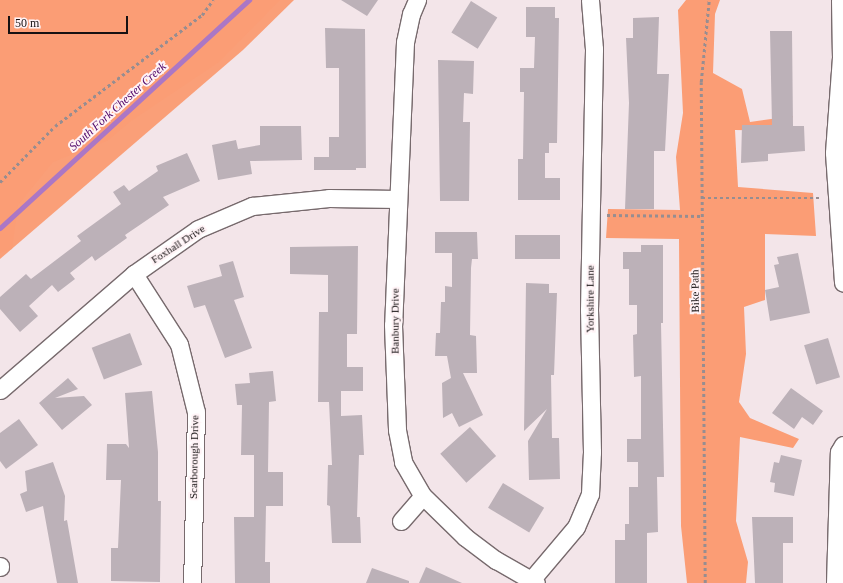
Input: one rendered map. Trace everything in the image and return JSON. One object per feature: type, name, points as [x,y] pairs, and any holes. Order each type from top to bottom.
[{"type":"street","name":"Banbury Drive","points":[[417,0],[411,14],[405,42],[394,325],[397,430],[403,462],[423,496],[465,536],[496,560],[534,581]]},
{"type":"street","name":"Yorkshire Lane","points":[[534,581],[576,527],[590,494],[591,215],[594,48],[590,0]]},
{"type":"street","points":[[840,0],[842,57],[834,153],[843,283]]},
{"type":"street","name":"Foxhall Drive","points":[[0,390],[134,274],[198,228],[252,206],[329,198],[398,199]]},
{"type":"street","name":"Scarborough Drive","points":[[134,274],[179,344],[196,412],[192,583]]},
{"type":"street","points":[[835,583],[839,452],[843,445]]},
{"type":"street","points":[[401,521],[423,496]]},
{"type":"path","points":[[0,182],[55,126],[202,14],[213,0]]},
{"type":"path","name":"Bike Path","points":[[705,583],[701,82],[709,0]]},
{"type":"path","points":[[702,198],[837,198]]},
{"type":"path","points":[[591,215],[702,216]]},
{"type":"shaded area","points":[[0,0],[294,0],[243,50],[0,259]]},
{"type":"shaded area","points":[[0,0],[280,0],[219,62],[131,121],[107,141],[53,162],[18,205],[12,249],[0,253]]},
{"type":"shaded area","points":[[686,0],[720,0],[715,14],[713,73],[742,89],[750,122],[793,116],[787,131],[735,130],[738,187],[813,193],[816,236],[765,234],[765,300],[744,307],[746,354],[739,402],[750,418],[799,439],[793,448],[740,437],[736,521],[748,562],[746,583],[687,583],[681,526],[679,239],[606,238],[608,209],[680,210],[676,157],[683,113],[678,10]]},
{"type":"building","points":[[341,0],[378,0],[367,16]]},
{"type":"building","points":[[471,1],[497,17],[478,49],[451,32]]},
{"type":"building","points":[[526,7],[555,7],[555,18],[559,18],[557,143],[549,143],[549,153],[545,153],[545,178],[560,178],[560,200],[518,200],[518,159],[523,159],[524,92],[520,92],[520,68],[534,68],[535,37],[526,37]]},
{"type":"building","points":[[659,17],[657,74],[669,74],[665,151],[654,151],[654,209],[625,209],[629,103],[626,38],[633,38],[633,18]]},
{"type":"building","points":[[325,28],[365,29],[366,168],[356,168],[356,170],[314,170],[314,157],[329,157],[329,137],[339,137],[339,68],[326,68]]},
{"type":"building","points":[[770,31],[792,31],[793,126],[804,126],[805,151],[768,154],[768,161],[741,163],[742,125],[772,125]]},
{"type":"building","points":[[438,60],[474,61],[473,94],[464,93],[463,122],[470,122],[469,201],[440,201]]},
{"type":"building","points":[[260,126],[301,126],[302,160],[250,161],[252,174],[218,180],[212,145],[236,140],[238,149],[260,145]]},
{"type":"building","points":[[187,153],[200,181],[163,197],[169,205],[125,235],[127,238],[95,261],[92,256],[70,273],[75,279],[58,292],[52,285],[29,306],[38,316],[20,332],[0,309],[0,297],[26,274],[31,279],[81,241],[77,236],[121,204],[113,192],[124,185],[129,191],[158,171],[156,166]]},
{"type":"building","points":[[435,232],[477,232],[478,259],[472,259],[471,268],[470,335],[476,336],[477,373],[463,373],[483,415],[459,427],[452,413],[443,418],[442,383],[451,378],[447,356],[435,356],[436,333],[440,333],[441,302],[445,302],[445,286],[452,287],[452,253],[435,253]]},
{"type":"building","points":[[515,235],[560,235],[560,259],[515,259]]},
{"type":"building","points":[[641,245],[663,245],[663,323],[661,323],[664,477],[657,477],[658,532],[647,533],[647,583],[615,583],[615,540],[625,540],[625,524],[629,524],[629,487],[638,487],[638,462],[627,462],[627,439],[641,439],[641,376],[634,377],[633,335],[637,334],[637,305],[629,305],[629,269],[623,269],[623,252],[641,252]]},
{"type":"building","points":[[358,246],[357,334],[347,334],[347,367],[363,367],[363,391],[341,391],[341,416],[362,415],[364,455],[359,455],[357,517],[360,517],[361,543],[332,543],[330,506],[327,505],[328,465],[332,465],[329,402],[318,402],[319,312],[328,312],[328,275],[290,274],[290,247]]},
{"type":"building","points":[[798,253],[810,313],[770,321],[765,290],[779,287],[774,265],[779,264],[777,257]]},
{"type":"building","points":[[233,261],[244,297],[234,300],[252,348],[225,358],[205,305],[194,308],[187,286],[222,276],[219,265]]},
{"type":"building","points":[[526,283],[549,284],[549,293],[557,293],[554,375],[551,375],[552,438],[559,438],[560,479],[529,480],[528,441],[547,409],[524,431]]},
{"type":"building","points":[[130,333],[142,365],[104,379],[92,348]]},
{"type":"building","points":[[828,338],[840,377],[816,385],[804,345]]},
{"type":"building","points":[[273,371],[276,401],[269,402],[268,472],[283,472],[283,506],[266,506],[265,562],[270,562],[270,583],[235,583],[234,517],[254,517],[254,455],[241,455],[242,405],[237,405],[235,384],[250,383],[249,373]]},
{"type":"building","points":[[68,378],[78,389],[55,398],[84,396],[92,405],[62,430],[39,403]]},
{"type":"building","points":[[791,388],[823,411],[813,425],[802,417],[794,429],[772,413]]},
{"type":"building","points":[[152,391],[158,452],[158,501],[161,501],[160,582],[111,581],[111,548],[118,548],[121,480],[106,480],[107,444],[126,444],[129,448],[125,393]]},
{"type":"building","points":[[19,419],[38,445],[6,469],[0,461],[0,433]]},
{"type":"building","points":[[470,427],[496,456],[466,483],[440,454]]},
{"type":"building","points":[[781,455],[802,460],[794,496],[774,492],[775,483],[770,482],[774,462],[779,463]]},
{"type":"building","points":[[53,462],[65,496],[64,521],[67,520],[78,583],[57,583],[43,506],[26,512],[20,494],[27,491],[25,471]]},
{"type":"building","points":[[503,483],[544,508],[529,533],[488,508]]},
{"type":"building","points":[[752,517],[793,517],[793,543],[783,543],[783,583],[755,583]]},
{"type":"building","points":[[426,567],[462,583],[419,583]]},
{"type":"building","points":[[372,568],[409,581],[409,583],[366,583]]},
{"type":"waterway","name":"South Fork Chester Creek","points":[[0,228],[249,0]]}]
